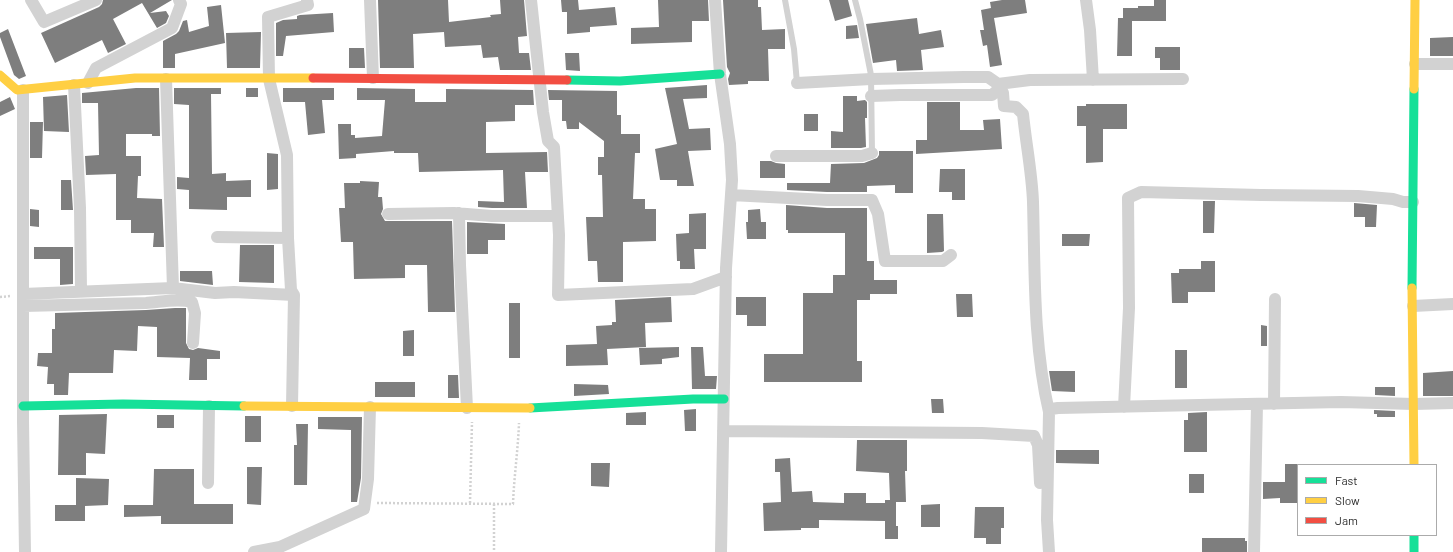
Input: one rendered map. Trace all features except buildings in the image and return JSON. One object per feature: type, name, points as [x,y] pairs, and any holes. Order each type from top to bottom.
[{"type":"street","points":[[31,0],[44,22],[96,0]]},
{"type":"street","points":[[88,83],[96,68],[172,28],[181,4],[179,0]]},
{"type":"street","points":[[292,406],[294,296],[291,290],[288,238],[287,155],[269,79],[268,17],[308,5],[307,0]]},
{"type":"street","points":[[370,0],[373,78]]},
{"type":"street","points":[[531,0],[548,141],[554,147],[558,216],[558,295],[693,289],[726,277]]},
{"type":"street","points":[[715,0],[720,74],[730,144],[732,180],[726,277],[721,552]]},
{"type":"street","points":[[1086,0],[1090,30],[1093,80]]},
{"type":"street","points":[[1414,464],[1413,202],[1415,0]]},
{"type":"street","points":[[1415,64],[1453,64]]},
{"type":"street","points":[[0,75],[17,90],[23,90],[135,78],[373,78],[620,81],[720,74]]},
{"type":"street","points":[[797,83],[871,79],[988,77],[999,86],[1003,93],[1004,106],[1016,107],[1023,114],[1033,201],[1036,326],[1043,386],[1048,412],[1047,520],[1049,552]]},
{"type":"street","points":[[166,78],[173,288]]},
{"type":"street","points":[[871,96],[992,95],[999,86],[1030,80],[1183,78]]},
{"type":"street","points":[[74,85],[80,208],[81,291]]},
{"type":"street","points":[[23,90],[23,406],[25,552]]},
{"type":"street","points":[[776,156],[862,156],[872,153]]},
{"type":"street","points":[[1124,407],[1129,308],[1128,198],[1141,192],[1358,196],[1413,202]]},
{"type":"street","points":[[731,195],[827,200],[872,200],[878,214],[885,261],[943,261],[951,255]]},
{"type":"street","points":[[388,214],[459,213],[492,216],[558,216]]},
{"type":"street","points":[[459,213],[460,266],[469,408]]},
{"type":"street","points":[[217,237],[288,238]]},
{"type":"street","points":[[23,300],[81,291],[173,288],[215,293],[234,292],[294,296]]},
{"type":"street","points":[[1274,404],[1275,299]]},
{"type":"street","points":[[23,300],[97,305],[184,300],[192,302],[195,313],[193,343]]},
{"type":"street","points":[[1413,306],[1453,304]]},
{"type":"street","points":[[23,406],[123,404],[520,408],[693,399],[724,399]]},
{"type":"street","points":[[1048,412],[1051,409],[1058,408],[1341,402],[1414,404],[1453,403]]},
{"type":"street","points":[[1254,552],[1257,404]]},
{"type":"street","points":[[208,483],[209,406]]},
{"type":"street","points":[[254,552],[280,547],[364,509],[368,479],[370,407]]},
{"type":"street","points":[[723,431],[982,433],[1034,436],[1038,445],[1043,552]]},
{"type":"street","points":[[1414,536],[1414,552]]},
{"type":"lane","points":[[785,0],[794,49],[797,83]]},
{"type":"lane","points":[[855,0],[871,79],[872,153]]},
{"type":"path","points":[[469,408],[470,504]]},
{"type":"path","points":[[365,503],[513,504],[514,471],[518,457],[520,408]]},
{"type":"path","points":[[494,504],[494,552]]},
{"type":"traffic: fast","points":[[567,80],[620,81],[720,74]]},
{"type":"traffic: fast","points":[[1412,288],[1414,89]]},
{"type":"traffic: fast","points":[[530,408],[693,399],[724,399]]},
{"type":"traffic: fast","points":[[23,406],[123,404],[244,406]]},
{"type":"traffic: fast","points":[[1414,536],[1414,552]]},
{"type":"traffic: slow","points":[[1414,89],[1415,0]]},
{"type":"traffic: slow","points":[[0,75],[17,90],[135,78],[313,78]]},
{"type":"traffic: slow","points":[[1412,288],[1414,464]]},
{"type":"traffic: slow","points":[[244,406],[530,408]]},
{"type":"traffic: jam","points":[[313,78],[567,80]]}]
